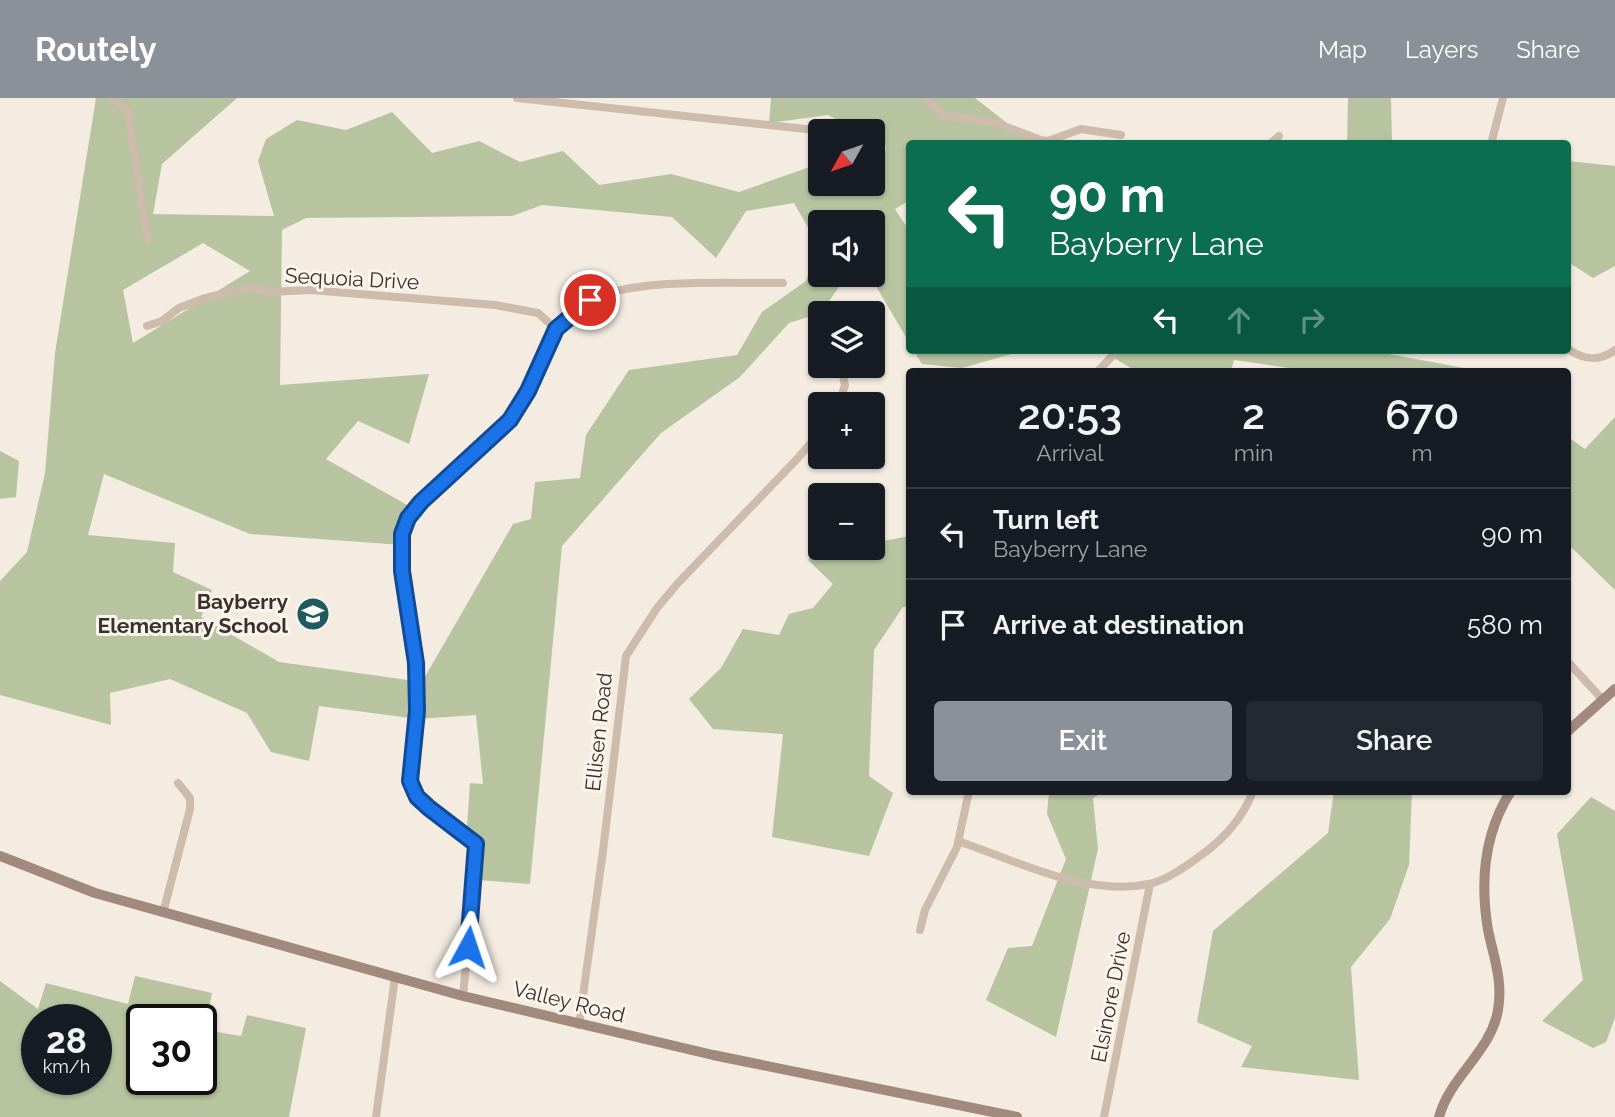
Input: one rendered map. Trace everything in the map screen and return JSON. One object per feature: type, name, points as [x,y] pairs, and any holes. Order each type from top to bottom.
[{"type":"main road","points":[[1571,728],[1615,689]]},
{"type":"main road","points":[[1439,1117],[1449,1092],[1490,1036],[1498,1008],[1499,969],[1488,928],[1483,893],[1484,867],[1496,822],[1509,795]]},
{"type":"main road","name":"Valley Road","points":[[0,856],[95,893],[463,996],[795,1073],[1017,1117]]},
{"type":"street","points":[[111,98],[128,112],[147,239]]},
{"type":"street","points":[[517,98],[808,129]]},
{"type":"street","points":[[926,98],[943,115],[996,123],[1041,140]]},
{"type":"street","points":[[1492,140],[1503,98]]},
{"type":"street","points":[[1051,140],[1081,129],[1121,135]]},
{"type":"street","points":[[1274,140],[1279,136]]},
{"type":"street","points":[[463,996],[477,849],[472,839],[417,797],[410,781],[417,711],[416,663],[402,571],[402,534],[408,518],[426,496],[510,420],[528,391],[556,329],[590,300],[621,289],[654,285],[783,283]]},
{"type":"street","name":"Sequoia Drive","points":[[147,326],[162,321],[179,308],[250,287],[270,292],[310,290],[495,305],[538,313],[556,329]]},
{"type":"street","points":[[1571,351],[1581,357],[1595,359],[1615,350]]},
{"type":"street","points":[[1101,368],[1114,354]]},
{"type":"street","name":"Ellisen Road","points":[[579,1025],[626,656],[657,608],[678,583],[808,446]]},
{"type":"street","points":[[1571,665],[1603,700]]},
{"type":"street","points":[[163,913],[190,809],[190,798],[178,783]]},
{"type":"street","points":[[920,930],[925,910],[958,841],[968,795]]},
{"type":"street","points":[[958,841],[1072,880],[1099,885],[1150,884],[1189,864],[1226,835],[1242,814],[1251,795]]},
{"type":"street","name":"Elsinore Drive","points":[[1104,1117],[1150,884]]},
{"type":"street","points":[[376,1117],[394,977]]},
{"type":"green space","points":[[96,98],[237,98],[162,164],[153,214],[274,216],[258,161],[266,139],[297,120],[346,130],[392,112],[432,153],[479,141],[520,162],[563,151],[599,185],[671,174],[739,192],[808,168],[808,196],[886,196],[886,119],[836,119],[828,115],[769,123],[771,98],[975,98],[1022,135],[1043,140],[906,140],[906,202],[895,209],[906,226],[906,337],[877,287],[885,287],[885,210],[808,210],[808,227],[794,203],[746,211],[716,258],[672,217],[542,205],[512,216],[306,218],[282,230],[280,385],[429,374],[409,444],[358,421],[326,459],[414,509],[402,545],[250,534],[104,474],[88,535],[175,543],[173,572],[212,590],[201,617],[279,662],[422,682],[513,524],[531,519],[535,482],[580,478],[586,435],[629,370],[737,355],[762,312],[806,281],[808,274],[808,287],[839,287],[829,301],[808,301],[808,317],[789,323],[740,377],[661,433],[562,546],[530,884],[479,880],[482,844],[467,827],[470,783],[483,784],[476,715],[418,719],[319,706],[309,761],[271,752],[247,713],[170,679],[110,693],[111,725],[0,695],[0,581],[27,552],[45,473],[55,353]],"holes":[[[203,243],[250,271],[133,343],[123,290]]]},
{"type":"green space","points":[[1348,98],[1391,98],[1392,140],[1347,140]]},
{"type":"green space","points":[[1571,161],[1615,166],[1615,266],[1593,278],[1571,264]]},
{"type":"green space","points":[[916,354],[1012,354],[962,368],[922,364]]},
{"type":"green space","points":[[1389,354],[1464,368],[1289,368],[1234,360],[1232,368],[1131,368],[1109,355]]},
{"type":"green space","points":[[1615,417],[1615,590],[1571,547],[1571,439],[1585,449]]},
{"type":"green space","points":[[0,451],[19,461],[16,497],[0,499]]},
{"type":"green space","points":[[906,537],[906,607],[903,607],[874,650],[869,776],[893,793],[869,856],[772,837],[783,734],[713,729],[689,699],[721,668],[743,629],[779,635],[789,614],[813,608],[833,584],[808,560],[885,560],[885,541]]},
{"type":"green space","points":[[1049,795],[1099,795],[1093,798],[1098,849],[1056,1037],[986,1000],[1008,948],[1032,946],[1066,859],[1047,814]]},
{"type":"green space","points":[[1333,795],[1412,795],[1409,865],[1390,919],[1351,967],[1359,1080],[1241,1067],[1252,1046],[1197,1022],[1213,931],[1328,833]]},
{"type":"green space","points":[[1591,797],[1615,811],[1615,1018],[1606,1042],[1593,1048],[1542,1021],[1583,980],[1557,834]]},
{"type":"green space","points":[[135,976],[212,993],[210,1004],[128,1004]]},
{"type":"green space","points":[[0,981],[31,1004],[21,1004],[21,1095],[112,1095],[112,1004],[40,1004],[46,983],[128,1004],[126,1095],[217,1095],[217,1032],[241,1036],[247,1015],[306,1028],[289,1117],[0,1117]]},
{"type":"place","name":"Bayberry Elementary School","points":[[313,614]]},
{"type":"route","points":[[468,947],[476,844],[417,797],[410,781],[417,711],[416,663],[402,571],[402,534],[408,518],[434,488],[510,420],[528,391],[556,329],[590,300]]}]
